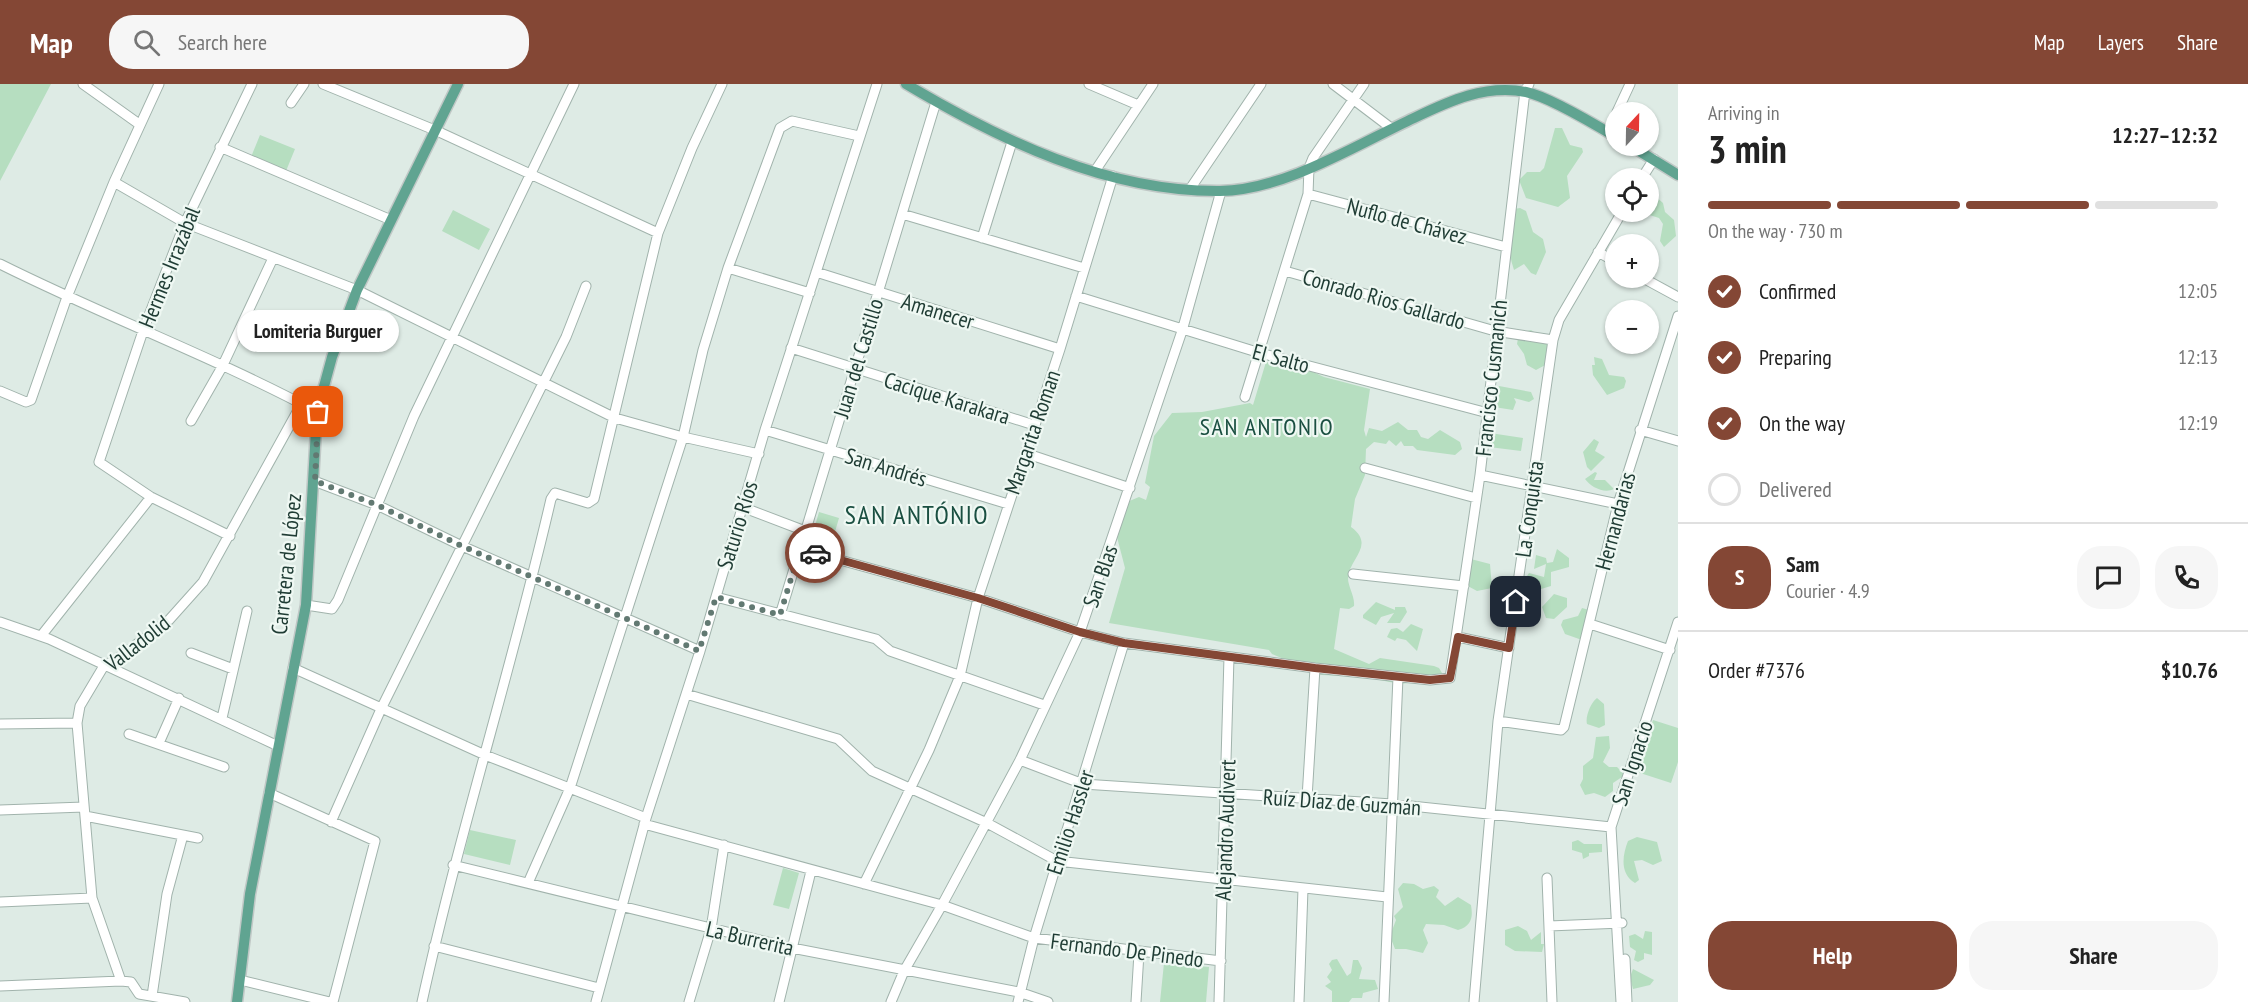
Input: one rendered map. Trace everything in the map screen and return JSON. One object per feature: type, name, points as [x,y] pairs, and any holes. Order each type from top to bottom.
[{"type":"main road","name":"Carretera de López","points":[[237,1002],[250,894],[306,604],[318,412],[332,357],[357,290],[437,131],[458,84]]},
{"type":"main road","points":[[906,84],[1012,142],[1113,176],[1144,184],[1190,189],[1221,191],[1271,182],[1309,168],[1450,101],[1486,90],[1527,88],[1605,130]]},
{"type":"main road","points":[[1649,156],[1678,174]]},
{"type":"street","points":[[84,84],[139,124]]},
{"type":"street","points":[[0,391],[26,402],[31,400],[67,297],[139,124],[159,84]]},
{"type":"street","name":"Hermes Irrazábal","points":[[152,497],[101,466],[100,457],[144,328],[185,223],[252,84]]},
{"type":"street","points":[[291,103],[304,84]]},
{"type":"street","points":[[323,84],[437,131],[658,233]]},
{"type":"street","points":[[306,604],[327,610],[335,605],[450,337],[574,84]]},
{"type":"street","points":[[422,1002],[453,865],[485,755],[553,495],[560,494],[588,503],[593,501],[615,418],[658,233],[692,148],[722,84]]},
{"type":"street","name":"Saturio Ríos","points":[[596,1002],[645,821],[716,597],[765,430],[876,84]]},
{"type":"street","points":[[1089,84],[1138,105]]},
{"type":"street","points":[[1095,171],[1153,84]]},
{"type":"street","points":[[1190,189],[1261,84]]},
{"type":"street","points":[[1334,84],[1391,128]]},
{"type":"street","points":[[1245,397],[1308,194],[1309,168],[1313,158],[1364,84]]},
{"type":"street","points":[[1622,102],[1630,84]]},
{"type":"street","name":"Francisco Cusmanich","points":[[1398,677],[1446,680],[1452,674],[1488,413],[1495,331],[1527,88]]},
{"type":"street","name":"Juan del Castillo","points":[[780,615],[936,102]]},
{"type":"street","points":[[528,883],[570,788],[683,437],[703,350],[728,268],[780,128],[792,121],[859,135]]},
{"type":"street","points":[[981,238],[1012,142]]},
{"type":"street","points":[[220,147],[391,220]]},
{"type":"street","points":[[1648,168],[1654,159]]},
{"type":"street","name":"Margarita Roman","points":[[864,884],[929,750],[960,676],[978,598],[1060,349],[1113,176]]},
{"type":"street","points":[[114,182],[185,223],[357,290],[615,418],[683,437],[759,454]]},
{"type":"street","name":"San Blas","points":[[891,1002],[904,971],[987,824],[1020,760],[1080,632],[1182,331],[1221,191]]},
{"type":"street","name":"Nuflo de Chávez","points":[[1308,194],[1506,247]]},
{"type":"street","points":[[902,214],[1084,268]]},
{"type":"street","name":"La Conquista","points":[[1474,1002],[1498,721],[1553,340],[1559,320],[1616,222]]},
{"type":"street","points":[[1598,252],[1605,256]]},
{"type":"street","points":[[191,421],[222,367],[273,258]]},
{"type":"street","points":[[0,264],[67,297],[144,328],[318,412]]},
{"type":"street","points":[[728,268],[810,293]]},
{"type":"street","name":"Conrado Rios Gallardo","points":[[1285,271],[1495,331],[1553,340]]},
{"type":"street","name":"Amanecer","points":[[816,272],[1060,349]]},
{"type":"street","points":[[331,822],[381,709],[566,338],[586,286]]},
{"type":"street","points":[[1659,286],[1678,297]]},
{"type":"street","name":"El Salto","points":[[1076,296],[1182,331],[1488,413]]},
{"type":"street","name":"Hernandarias","points":[[1498,721],[1563,729],[1618,504],[1678,316]]},
{"type":"street","name":"Cacique Karakara","points":[[791,348],[854,370],[1034,425]]},
{"type":"street","name":"Valladolid","points":[[121,981],[92,898],[77,723],[80,706],[105,664],[113,662],[169,620],[203,582],[302,403]]},
{"type":"street","name":"San Andrés","points":[[765,430],[1008,504]]},
{"type":"street","points":[[1640,430],[1678,441]]},
{"type":"street","points":[[1025,453],[1130,488]]},
{"type":"street","points":[[1365,468],[1476,498]]},
{"type":"street","points":[[1480,475],[1618,504]]},
{"type":"street","points":[[315,481],[377,505],[462,546],[699,651]]},
{"type":"street","points":[[41,636],[152,497],[230,536]]},
{"type":"street","points":[[742,507],[805,531]]},
{"type":"street","points":[[800,549],[978,598],[1080,632],[1124,643],[1398,677],[1384,1002]]},
{"type":"street","points":[[1353,574],[1464,586]]},
{"type":"street","points":[[716,597],[876,639],[890,651],[1044,705]]},
{"type":"street","points":[[222,718],[246,611]]},
{"type":"street","points":[[0,622],[41,636],[105,664],[278,746]]},
{"type":"street","name":"San Ignacio","points":[[1628,1002],[1621,923],[1617,908],[1611,827],[1678,622]]},
{"type":"street","points":[[1590,624],[1670,650]]},
{"type":"street","points":[[1458,637],[1509,648]]},
{"type":"street","name":"Emilio Hassler","points":[[1019,997],[1034,938],[1083,784],[1124,643]]},
{"type":"street","points":[[191,653],[233,669]]},
{"type":"street","name":"Alejandro Audivert","points":[[1219,1002],[1227,793],[1229,657]]},
{"type":"street","name":"Fernando De Pinedo","points":[[293,668],[485,755],[570,788],[645,821],[811,871],[942,905],[1034,938],[1139,953],[1221,961]]},
{"type":"street","points":[[1307,798],[1315,668]]},
{"type":"street","points":[[686,694],[838,739],[872,771],[987,824],[1057,861],[1387,897]]},
{"type":"street","points":[[159,743],[179,698]]},
{"type":"street","points":[[0,724],[77,723]]},
{"type":"street","points":[[129,734],[224,766]]},
{"type":"street","name":"Ruíz Díaz de Guzmán","points":[[1020,760],[1083,784],[1392,804],[1611,827]]},
{"type":"street","points":[[240,980],[332,1002],[375,842],[269,793]]},
{"type":"street","points":[[0,810],[84,812],[198,838]]},
{"type":"street","points":[[152,996],[167,894],[183,835]]},
{"type":"street","points":[[689,1002],[711,929],[724,845]]},
{"type":"street","name":"La Burrerita","points":[[453,865],[792,948],[1048,1002]]},
{"type":"street","points":[[779,1002],[811,871]]},
{"type":"street","points":[[1547,878],[1552,1002]]},
{"type":"street","points":[[1299,1002],[1303,889]]},
{"type":"street","points":[[0,903],[92,898]]},
{"type":"street","points":[[1549,926],[1621,923]]},
{"type":"street","name":"San Ignacio","points":[[1621,923],[1621,1002]]},
{"type":"street","points":[[434,946],[599,988]]},
{"type":"street","points":[[1136,1002],[1139,953]]},
{"type":"street","points":[[0,986],[121,981],[131,982],[141,998],[152,996],[185,1002]]},
{"type":"green space","points":[[0,84],[51,84],[0,181]]},
{"type":"green space","points":[[1555,128],[1562,128],[1570,145],[1582,148],[1583,152],[1567,176],[1570,198],[1558,207],[1526,198],[1519,180],[1527,172],[1540,172],[1544,168]]},
{"type":"green space","points":[[260,135],[295,149],[286,171],[251,157]]},
{"type":"green space","points":[[1659,199],[1663,203],[1665,212],[1674,220],[1676,236],[1664,247],[1660,241],[1663,224],[1659,218]]},
{"type":"green space","points":[[1520,208],[1526,211],[1533,232],[1543,239],[1546,252],[1536,275],[1531,273],[1524,264],[1514,270],[1512,262],[1509,247],[1510,224],[1514,209]]},
{"type":"green space","points":[[453,210],[490,229],[479,250],[442,231]]},
{"type":"green space","points":[[1531,330],[1548,341],[1549,363],[1536,370],[1527,365],[1524,354],[1517,344],[1519,333]]},
{"type":"green space","points":[[1594,357],[1602,359],[1609,375],[1624,377],[1626,381],[1624,388],[1607,395],[1593,375]]},
{"type":"green space","points":[[1266,362],[1303,372],[1311,371],[1324,377],[1370,389],[1364,430],[1366,437],[1369,428],[1382,431],[1398,422],[1408,430],[1417,430],[1421,437],[1428,439],[1440,430],[1460,442],[1462,449],[1455,455],[1417,450],[1413,446],[1404,446],[1401,441],[1396,446],[1389,440],[1386,444],[1374,442],[1366,449],[1365,475],[1355,499],[1351,527],[1361,540],[1359,552],[1349,571],[1348,578],[1354,606],[1349,609],[1340,608],[1334,649],[1369,664],[1380,658],[1434,666],[1442,673],[1440,679],[1400,684],[1364,677],[1322,675],[1272,654],[1269,650],[1109,623],[1125,568],[1117,537],[1127,502],[1139,497],[1146,500],[1150,487],[1145,483],[1154,436],[1172,413],[1202,412],[1250,403],[1253,405]]},
{"type":"green space","points":[[1499,386],[1531,392],[1534,399],[1529,402],[1514,398],[1516,402],[1513,410],[1494,407],[1491,398]]},
{"type":"green space","points":[[1490,433],[1523,438],[1521,451],[1489,447]]},
{"type":"green space","points":[[1594,439],[1599,442],[1595,451],[1605,457],[1591,471],[1587,467],[1583,452]]},
{"type":"green space","points":[[1597,473],[1594,480],[1605,480],[1614,489],[1602,490],[1594,487],[1585,479]]},
{"type":"green space","points":[[819,512],[839,518],[830,549],[810,543]]},
{"type":"green space","points":[[1557,549],[1569,558],[1569,567],[1551,572],[1551,586],[1541,589],[1529,582],[1527,576],[1529,573],[1544,577],[1546,564],[1534,569],[1536,555],[1546,558],[1547,563],[1553,562]]},
{"type":"green space","points":[[1467,558],[1490,564],[1492,588],[1477,591],[1466,585]]},
{"type":"green space","points":[[1554,594],[1567,598],[1567,607],[1554,619],[1546,618],[1542,607]]},
{"type":"green space","points":[[1376,602],[1395,610],[1395,607],[1405,607],[1407,612],[1400,623],[1387,623],[1394,613],[1381,617],[1376,625],[1363,618],[1363,615]]},
{"type":"green space","points":[[1582,608],[1589,610],[1582,640],[1565,634],[1561,625],[1563,620],[1578,616]]},
{"type":"green space","points":[[1411,624],[1423,629],[1417,651],[1406,640],[1397,638],[1395,641],[1387,637],[1391,629],[1397,628],[1403,632]]},
{"type":"green space","points":[[1597,698],[1604,704],[1605,725],[1599,728],[1587,724],[1591,706]]},
{"type":"green space","points":[[1653,720],[1678,728],[1678,762],[1671,783],[1637,772]]},
{"type":"green space","points":[[1609,736],[1610,748],[1603,762],[1609,767],[1617,767],[1625,775],[1613,783],[1613,791],[1605,797],[1594,793],[1585,795],[1580,785],[1583,779],[1583,766],[1593,758],[1596,737]]},
{"type":"green space","points":[[470,830],[516,840],[510,865],[464,854]]},
{"type":"green space","points":[[1637,837],[1657,842],[1662,861],[1653,865],[1642,860],[1634,861],[1639,880],[1635,883],[1625,870],[1624,853],[1628,841]]},
{"type":"green space","points":[[1578,840],[1584,844],[1602,844],[1602,852],[1589,853],[1589,856],[1583,859],[1582,853],[1572,850],[1572,842]]},
{"type":"green space","points":[[783,868],[799,873],[789,909],[773,905]]},
{"type":"green space","points":[[1403,883],[1414,884],[1423,889],[1434,886],[1439,890],[1436,897],[1445,906],[1458,897],[1471,905],[1472,913],[1469,923],[1458,930],[1444,925],[1426,924],[1423,930],[1428,943],[1423,953],[1395,949],[1390,936],[1396,920],[1394,916],[1403,907],[1398,889]]},
{"type":"green space","points":[[1518,926],[1527,931],[1531,940],[1541,932],[1541,944],[1544,944],[1542,952],[1515,951],[1505,945],[1505,930]]},
{"type":"green space","points":[[1645,931],[1652,932],[1652,955],[1644,953],[1644,959],[1638,962],[1634,960],[1636,951],[1630,947],[1629,936],[1635,934],[1643,939]]},
{"type":"green space","points":[[1337,959],[1347,976],[1351,973],[1353,960],[1358,960],[1362,968],[1359,979],[1375,980],[1378,989],[1363,993],[1362,998],[1352,998],[1349,1002],[1332,1002],[1332,991],[1325,986],[1331,982],[1327,977],[1332,970],[1329,964],[1332,960]]},
{"type":"green space","points":[[1164,963],[1209,967],[1206,1002],[1160,1002]]},
{"type":"green space","points":[[1633,969],[1654,980],[1650,985],[1633,989],[1630,977]]},
{"type":"way so far","points":[[318,412],[315,481],[377,505],[462,546],[699,651],[716,597],[780,615],[800,549],[815,553]]},
{"type":"place","name":"Lomiteria Burguer","points":[[318,412]]},
{"type":"district","name":"SAN ANTONIO","points":[[1267,427]]},
{"type":"district","name":"SAN ANTÓNIO","points":[[917,515]]},
{"type":"route","points":[[815,553],[978,598],[1026,612],[1080,632],[1124,643],[1315,668],[1430,680],[1450,678],[1458,637],[1509,648],[1516,602]]}]
